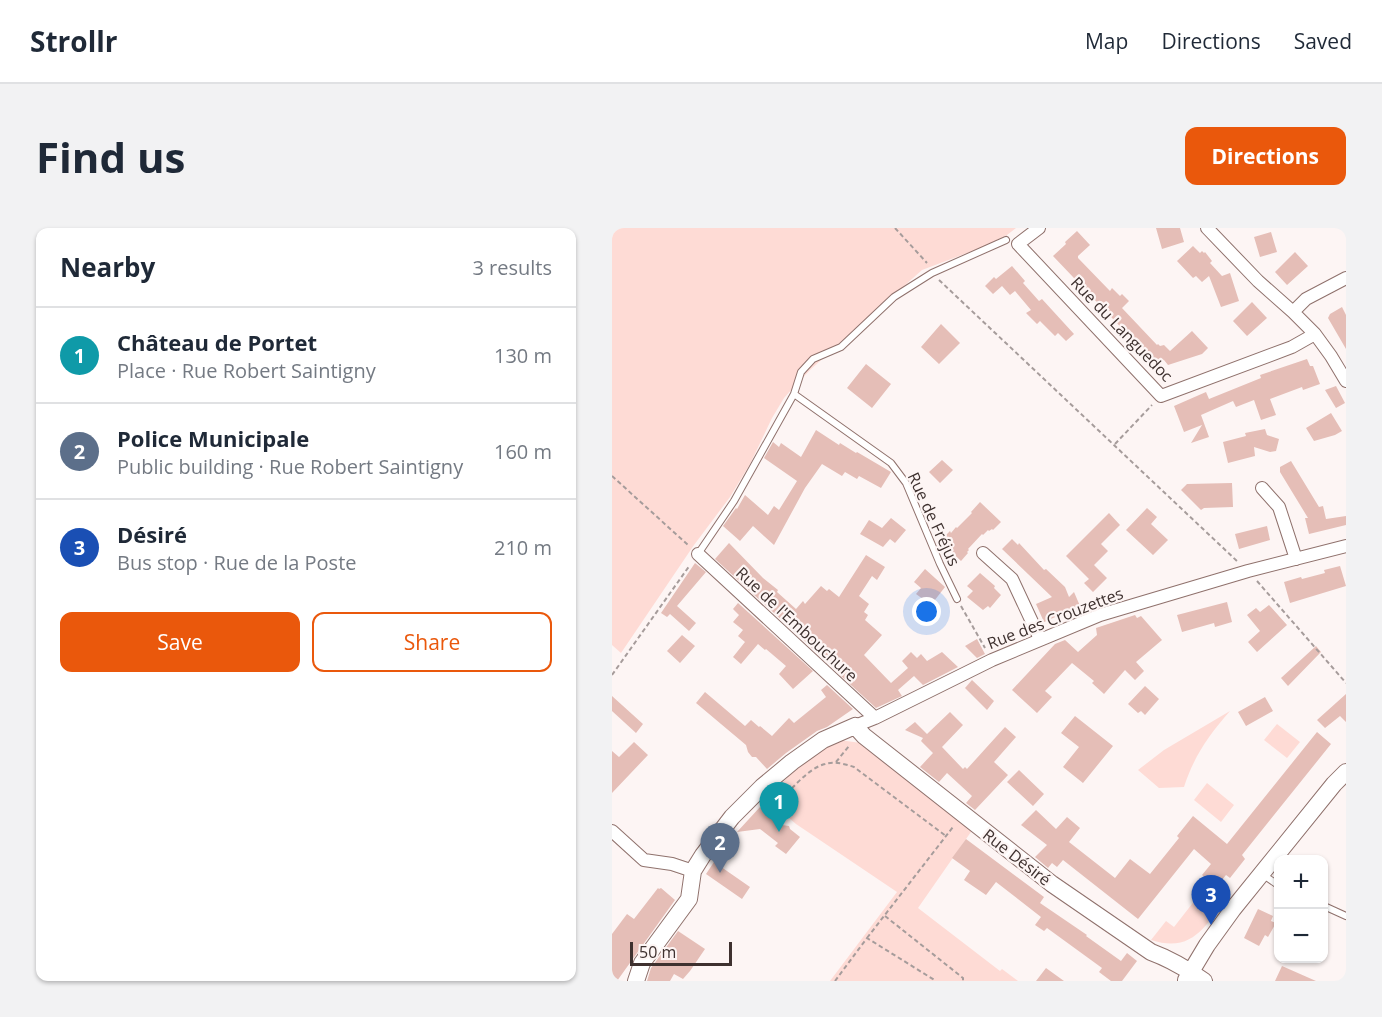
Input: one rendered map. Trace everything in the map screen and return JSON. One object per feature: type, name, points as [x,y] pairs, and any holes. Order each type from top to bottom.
[{"type":"street","points":[[1012,242],[1039,228]]},
{"type":"street","points":[[1207,228],[1258,281],[1315,334],[1346,381]]},
{"type":"street","name":"Rue du Languedoc","points":[[1012,242],[1161,396],[1292,348],[1315,334]]},
{"type":"street","points":[[1293,312],[1306,299],[1346,279]]},
{"type":"street","points":[[1262,488],[1279,507],[1296,559]]},
{"type":"street","name":"Rue des Crouzettes","points":[[860,731],[874,718],[992,660],[1100,615],[1248,571],[1346,546]]},
{"type":"street","points":[[983,553],[1012,579],[1040,639]]},
{"type":"street","name":"Rue de l'Embouchure","points":[[698,554],[874,718]]},
{"type":"street","points":[[636,981],[642,963],[689,899],[693,871],[732,817],[762,787],[823,740],[860,731]]},
{"type":"street","name":"Rue Désiré","points":[[860,731],[1052,884],[1101,919],[1151,952],[1166,958],[1193,978]]},
{"type":"street","points":[[1193,978],[1211,939],[1346,772]]},
{"type":"street","points":[[612,831],[644,860],[672,864],[693,871]]},
{"type":"lane","points":[[698,554],[734,501],[794,394],[801,372],[813,359],[841,347],[894,297],[932,273],[1012,242]]},
{"type":"lane","name":"Rue de Fréjus","points":[[794,394],[891,463],[906,483],[957,599]]},
{"type":"lane","points":[[1262,874],[1274,882]]},
{"type":"lane","points":[[1328,908],[1346,916]]},
{"type":"path","points":[[895,228],[925,261],[932,273],[1248,571],[1346,682]]},
{"type":"path","points":[[1114,445],[1161,396]]},
{"type":"path","points":[[612,476],[698,554],[612,675]]},
{"type":"path","points":[[957,599],[992,660]]},
{"type":"path","points":[[835,764],[860,731]]},
{"type":"path","points":[[762,787],[777,804],[812,770],[826,763],[854,767],[946,836]]},
{"type":"path","points":[[835,981],[963,814]]},
{"type":"path","points":[[884,916],[963,978],[963,981]]},
{"type":"path","points":[[867,938],[936,981]]},
{"type":"shaded area","points":[[612,228],[1016,228],[983,247],[922,270],[810,370],[793,388],[772,418],[750,464],[730,497],[694,545],[621,653],[612,645]]},
{"type":"shaded area","points":[[1230,711],[1203,746],[1192,765],[1184,787],[1159,788],[1138,770],[1164,750]]},
{"type":"shaded area","points":[[1277,724],[1300,742],[1287,758],[1264,740]]},
{"type":"shaded area","points":[[839,740],[861,743],[973,829],[918,908],[1000,971],[1002,969],[1018,981],[830,981],[897,892],[796,824],[767,799],[802,762]]},
{"type":"shaded area","points":[[1207,783],[1234,805],[1221,822],[1194,800]]},
{"type":"shaded area","points":[[1210,881],[1228,896],[1197,934],[1178,943],[1151,940],[1166,921],[1174,927]]},
{"type":"building","points":[[1156,228],[1180,228],[1184,242],[1162,249]]},
{"type":"building","points":[[1077,231],[1090,245],[1078,258],[1110,291],[1112,288],[1129,301],[1122,308],[1157,345],[1164,345],[1170,351],[1192,331],[1208,348],[1202,354],[1168,365],[1164,360],[1157,363],[1053,256]]},
{"type":"building","points":[[1271,232],[1277,252],[1260,257],[1254,237]]},
{"type":"building","points":[[1193,246],[1200,253],[1205,252],[1212,261],[1210,263],[1222,276],[1230,273],[1239,301],[1221,307],[1209,276],[1202,282],[1196,276],[1193,278],[1177,261]]},
{"type":"building","points":[[1295,252],[1308,266],[1287,285],[1275,272]]},
{"type":"building","points":[[1012,266],[1039,301],[1042,299],[1074,334],[1066,341],[1058,333],[1055,336],[1040,321],[1037,324],[1026,313],[1031,310],[1015,291],[1010,295],[1002,286],[993,294],[985,286],[994,277],[996,279]]},
{"type":"building","points":[[1252,302],[1267,318],[1247,336],[1233,321]]},
{"type":"building","points":[[1342,307],[1346,315],[1346,349],[1328,318],[1330,314]]},
{"type":"building","points":[[941,324],[960,343],[939,364],[921,347]]},
{"type":"building","points":[[1307,359],[1310,366],[1313,366],[1320,384],[1303,390],[1302,387],[1270,399],[1276,415],[1261,420],[1254,400],[1236,407],[1233,401],[1201,415],[1209,437],[1191,443],[1202,425],[1184,432],[1174,406],[1206,392],[1209,399],[1261,378],[1260,375]]},
{"type":"building","points":[[866,364],[891,384],[872,408],[847,388]]},
{"type":"building","points":[[1336,386],[1345,403],[1336,408],[1325,390]]},
{"type":"building","points":[[1331,413],[1342,431],[1314,441],[1306,428]]},
{"type":"building","points":[[1265,429],[1267,435],[1279,439],[1276,451],[1270,452],[1254,447],[1255,456],[1228,463],[1223,442],[1246,436],[1245,433]]},
{"type":"building","points":[[816,430],[839,445],[840,443],[891,472],[881,488],[859,476],[857,479],[845,472],[842,476],[822,464],[805,488],[774,545],[753,526],[740,541],[723,526],[745,495],[768,515],[774,506],[779,510],[797,481],[764,458],[773,442],[779,447],[781,443],[801,457]]},
{"type":"building","points":[[942,460],[953,470],[940,483],[929,472]]},
{"type":"building","points":[[1291,461],[1319,507],[1323,506],[1326,519],[1346,516],[1346,525],[1309,534],[1305,518],[1308,518],[1280,472],[1280,467]]},
{"type":"building","points":[[1232,483],[1233,507],[1201,510],[1181,490],[1187,484]]},
{"type":"building","points":[[980,502],[1001,522],[993,530],[982,534],[968,549],[968,553],[961,561],[940,541],[950,531],[951,533],[957,528]]},
{"type":"building","points":[[1147,508],[1157,517],[1151,524],[1168,540],[1153,555],[1126,530]]},
{"type":"building","points":[[1109,513],[1120,525],[1101,544],[1108,551],[1094,565],[1107,578],[1093,592],[1084,583],[1089,579],[1066,556]]},
{"type":"building","points":[[891,518],[906,530],[895,543],[890,539],[883,547],[860,534],[869,520],[882,528]]},
{"type":"building","points":[[1267,526],[1270,540],[1239,549],[1235,534]]},
{"type":"building","points":[[1012,539],[1065,587],[1069,597],[1074,592],[1080,606],[1044,622],[1036,604],[1052,597],[1002,549]]},
{"type":"building","points":[[729,543],[796,609],[803,601],[805,604],[821,586],[839,597],[866,555],[885,567],[877,580],[872,576],[859,596],[869,604],[864,612],[868,615],[865,620],[882,635],[864,655],[891,683],[908,668],[902,661],[911,652],[917,658],[921,654],[927,661],[942,652],[958,667],[923,685],[914,676],[898,690],[902,696],[876,708],[840,675],[844,672],[823,658],[715,559]]},
{"type":"building","points":[[695,563],[706,572],[677,606],[696,623],[689,631],[670,614],[667,617],[661,613]]},
{"type":"building","points":[[1340,566],[1346,586],[1290,603],[1284,582],[1325,573],[1324,570]]},
{"type":"building","points":[[925,569],[945,587],[931,605],[916,594],[921,588],[914,582]]},
{"type":"building","points":[[980,573],[995,586],[994,588],[1001,595],[990,608],[988,606],[983,610],[967,597],[973,591],[967,586]]},
{"type":"building","points":[[1227,602],[1232,622],[1215,627],[1214,623],[1182,632],[1177,615]]},
{"type":"building","points":[[738,603],[813,671],[793,689],[779,674],[786,666],[758,644],[741,664],[733,657],[745,642],[738,636],[743,630],[733,622],[739,615],[733,609]]},
{"type":"building","points":[[1269,605],[1287,625],[1257,652],[1248,642],[1260,631],[1247,615],[1256,608],[1260,612]]},
{"type":"building","points":[[1135,615],[1137,618],[1141,616],[1162,640],[1136,662],[1144,671],[1135,680],[1125,670],[1104,694],[1092,683],[1094,681],[1072,663],[1045,691],[1052,697],[1037,713],[1012,690],[1055,644],[1065,640],[1078,652],[1097,635],[1096,628]]},
{"type":"building","points":[[682,635],[695,646],[680,663],[667,651]]},
{"type":"building","points":[[977,639],[985,654],[977,658],[965,646]]},
{"type":"building","points":[[1316,646],[1321,652],[1288,686],[1281,678]]},
{"type":"building","points":[[972,680],[994,701],[987,710],[965,688]]},
{"type":"building","points":[[827,685],[853,709],[827,727],[817,731],[767,769],[756,757],[752,757],[746,745],[696,703],[705,692],[745,726],[751,720],[772,736],[789,718],[794,723],[826,697],[821,690]]},
{"type":"building","points":[[1145,686],[1159,699],[1145,715],[1141,711],[1138,713],[1128,704]]},
{"type":"building","points":[[1346,694],[1346,722],[1340,716],[1325,728],[1317,720]]},
{"type":"building","points":[[612,696],[643,724],[636,733],[612,711]]},
{"type":"building","points":[[1265,697],[1273,711],[1246,726],[1238,712]]},
{"type":"building","points":[[950,712],[963,725],[942,747],[963,769],[965,767],[967,769],[1005,727],[1016,737],[994,762],[1008,775],[975,810],[966,803],[972,796],[947,773],[939,782],[920,767],[933,753],[921,741],[923,738],[905,730],[915,722],[927,734]]},
{"type":"building","points":[[1075,716],[1113,746],[1083,783],[1063,767],[1079,747],[1061,733]]},
{"type":"building","points":[[1317,732],[1331,744],[1242,855],[1245,859],[1230,878],[1226,875],[1217,886],[1202,875],[1211,864],[1194,849],[1138,919],[1063,860],[1057,867],[1052,863],[1048,868],[1035,857],[1047,845],[1021,825],[1036,810],[1056,829],[1067,817],[1080,828],[1069,842],[1115,878],[1130,859],[1150,874],[1179,838],[1177,836],[1193,816],[1227,844]]},
{"type":"building","points":[[634,742],[648,755],[612,793],[612,751],[619,757]]},
{"type":"building","points":[[1019,770],[1044,794],[1033,806],[1007,782]]},
{"type":"building","points":[[760,807],[782,825],[789,826],[800,837],[786,854],[775,846],[778,843],[760,829],[737,832]]},
{"type":"building","points":[[966,839],[1044,897],[1040,903],[1121,961],[1127,953],[1137,961],[1122,981],[1111,981],[1099,972],[1102,968],[1047,928],[1044,931],[1035,925],[1041,917],[996,882],[986,895],[964,880],[970,871],[952,858]]},
{"type":"building","points":[[714,862],[750,887],[742,899],[706,874]]},
{"type":"building","points":[[658,888],[675,900],[617,981],[612,981],[612,934],[627,914],[634,919]]},
{"type":"building","points":[[1258,909],[1273,916],[1271,921],[1274,922],[1274,926],[1268,937],[1265,935],[1259,946],[1244,938]]},
{"type":"building","points":[[678,931],[705,949],[683,979],[674,974],[670,981],[647,981],[651,968]]},
{"type":"building","points":[[1282,966],[1316,981],[1275,981]]},
{"type":"building","points":[[1046,968],[1064,981],[1036,981]]},
{"type":"place","name":"Château de Portet","points":[[779,832]]},
{"type":"place","name":"Police Municipale","points":[[720,873]]},
{"type":"place","name":"Désiré","points":[[1211,925]]}]
